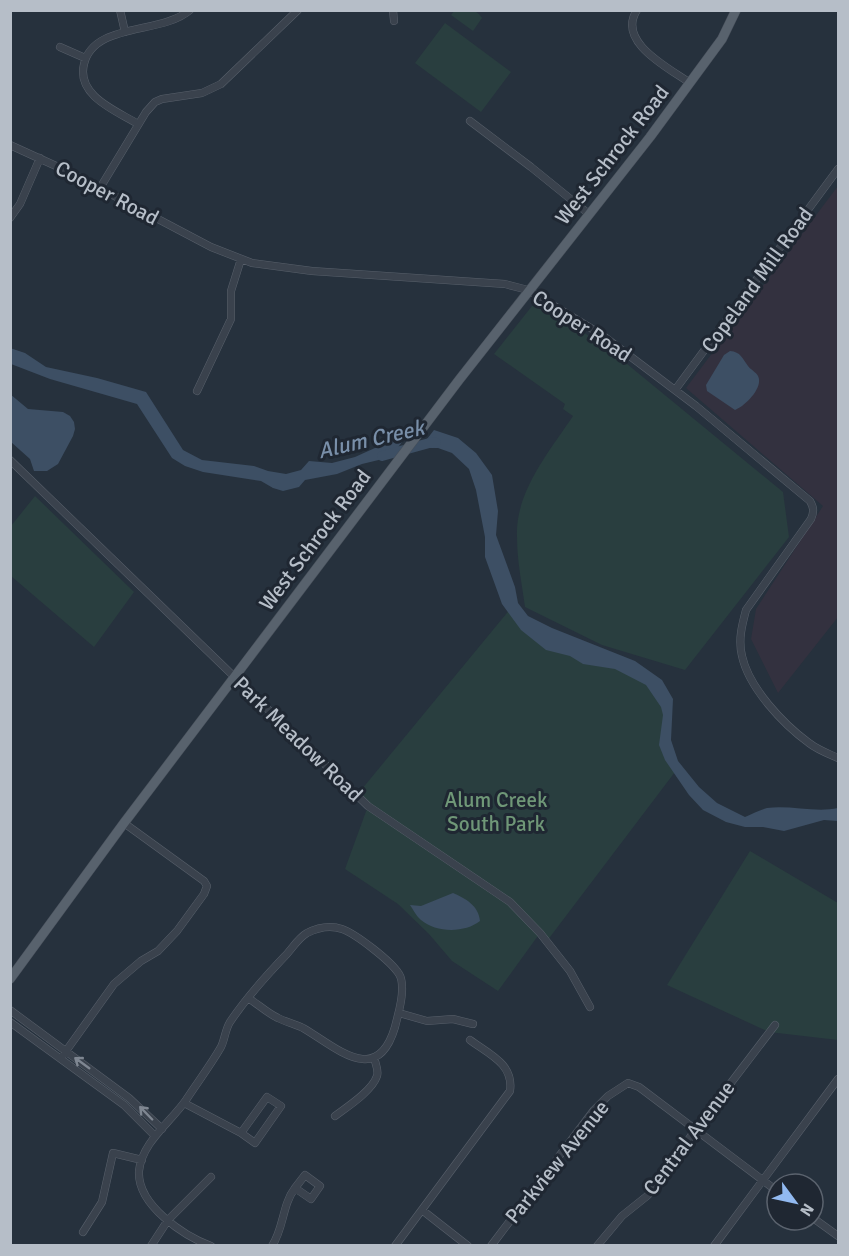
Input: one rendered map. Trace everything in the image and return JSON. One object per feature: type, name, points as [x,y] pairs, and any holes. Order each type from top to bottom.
[{"type":"main road","name":"West Schrock Road","points":[[10,979],[124,823],[382,481],[690,83],[722,39],[736,10]]},
{"type":"street","points":[[120,10],[125,32]]},
{"type":"street","points":[[138,124],[88,91],[83,76],[85,58],[98,42],[125,32],[177,19],[190,10]]},
{"type":"street","points":[[100,188],[138,124],[155,102],[168,97],[202,93],[221,84],[298,10]]},
{"type":"street","points":[[393,10],[394,21]]},
{"type":"street","points":[[637,10],[632,27],[635,39],[643,49],[690,83]]},
{"type":"street","points":[[60,47],[85,58]]},
{"type":"street","points":[[470,121],[590,214]]},
{"type":"street","name":"Cooper Road","points":[[10,145],[100,188],[211,247],[241,259],[266,266],[295,270],[505,284],[528,290],[602,335],[675,390],[810,501],[814,513],[746,610],[740,642],[747,672],[776,712],[810,744],[838,758]]},
{"type":"street","points":[[10,218],[20,204],[40,158]]},
{"type":"street","name":"Copeland Mill Road","points":[[675,390],[838,169]]},
{"type":"street","points":[[197,391],[231,319],[231,291],[241,259]]},
{"type":"street","name":"Park Meadow Road","points":[[10,460],[368,806],[510,902],[540,933],[570,971],[590,1007]]},
{"type":"street","points":[[61,1058],[114,984],[141,961],[158,951],[182,924],[204,894],[207,886],[194,873],[124,823]]},
{"type":"street","points":[[211,1245],[192,1237],[168,1221],[152,1205],[143,1188],[139,1172],[142,1160],[155,1136],[184,1102],[219,1050],[228,1024],[264,977],[303,936],[328,927],[340,928],[352,934],[399,974],[402,985],[399,1013],[387,1046],[374,1058],[360,1060],[346,1056],[301,1027],[279,1018],[248,998]]},
{"type":"street","points":[[10,1010],[142,1108],[162,1130]]},
{"type":"street","points":[[399,1013],[427,1021],[453,1019],[473,1024]]},
{"type":"street","points":[[10,1022],[136,1115],[155,1136]]},
{"type":"street","name":"Central Avenue","points":[[597,1245],[622,1216],[656,1187],[695,1130],[775,1025]]},
{"type":"street","points":[[395,1245],[506,1099],[511,1078],[506,1068],[470,1040]]},
{"type":"street","points":[[335,1116],[363,1094],[376,1079],[374,1058]]},
{"type":"street","points":[[714,1245],[838,1080]]},
{"type":"street","name":"Parkview Avenue","points":[[491,1245],[594,1110],[608,1096],[628,1083],[639,1087],[695,1130]]},
{"type":"street","points":[[184,1102],[255,1143],[281,1106],[267,1097],[241,1133]]},
{"type":"street","points":[[695,1130],[765,1183]]},
{"type":"street","points":[[83,1232],[102,1202],[113,1153],[142,1160]]},
{"type":"street","points":[[151,1245],[168,1221],[211,1177]]},
{"type":"street","points":[[272,1245],[280,1232],[289,1196],[295,1188]]},
{"type":"street","points":[[422,1210],[468,1245]]},
{"type":"street","points":[[825,1227],[838,1236]]},
{"type":"shaded area","points":[[838,186],[838,617],[778,693],[751,639],[756,609],[823,506],[686,388]]},
{"type":"green space","points":[[454,11],[474,11],[482,18],[473,31],[451,15]]},
{"type":"green space","points":[[445,23],[511,72],[481,112],[415,63]]},
{"type":"green space","points":[[536,301],[610,350],[783,492],[789,537],[685,670],[602,645],[525,607],[517,546],[518,520],[522,504],[535,473],[573,416],[563,409],[565,404],[494,354]]},
{"type":"green space","points":[[35,496],[134,592],[94,647],[11,576],[11,526]]},
{"type":"green space","name":"Alum Creek South Park","points":[[511,608],[651,681],[669,707],[667,743],[678,768],[547,941],[540,933],[498,991],[452,961],[429,934],[398,904],[345,869],[368,806],[357,795]]},
{"type":"green space","points":[[750,851],[838,903],[838,1040],[769,1032],[667,985]]},
{"type":"water","points":[[10,348],[25,353],[46,367],[146,392],[183,450],[202,460],[254,466],[286,474],[301,470],[309,461],[332,463],[355,457],[397,438],[403,432],[410,431],[391,457],[362,464],[337,474],[305,480],[299,487],[283,491],[261,481],[203,472],[185,466],[172,458],[137,404],[50,379],[11,364]]},
{"type":"water","points":[[730,351],[741,356],[757,375],[759,381],[752,396],[735,410],[707,391],[706,385],[724,355]]},
{"type":"water","points":[[10,394],[28,409],[63,412],[74,422],[73,436],[58,464],[47,471],[34,471],[30,459],[11,442]]},
{"type":"water","points":[[434,430],[458,438],[476,453],[492,475],[498,511],[496,535],[515,587],[518,603],[528,616],[635,661],[662,680],[673,699],[671,740],[678,761],[699,787],[717,803],[745,817],[767,808],[821,810],[838,808],[838,821],[824,820],[784,831],[763,827],[745,827],[726,822],[703,810],[689,795],[665,760],[659,745],[663,715],[661,707],[646,685],[615,669],[583,664],[570,656],[546,650],[521,630],[502,604],[485,557],[485,537],[476,490],[469,469],[452,453],[438,448],[420,448]]},
{"type":"water","points":[[453,893],[467,900],[474,907],[480,921],[467,928],[442,929],[421,920],[410,905],[421,906]]},
{"type":"waterway","name":"Alum Creek","points":[[382,456],[436,443]]}]
